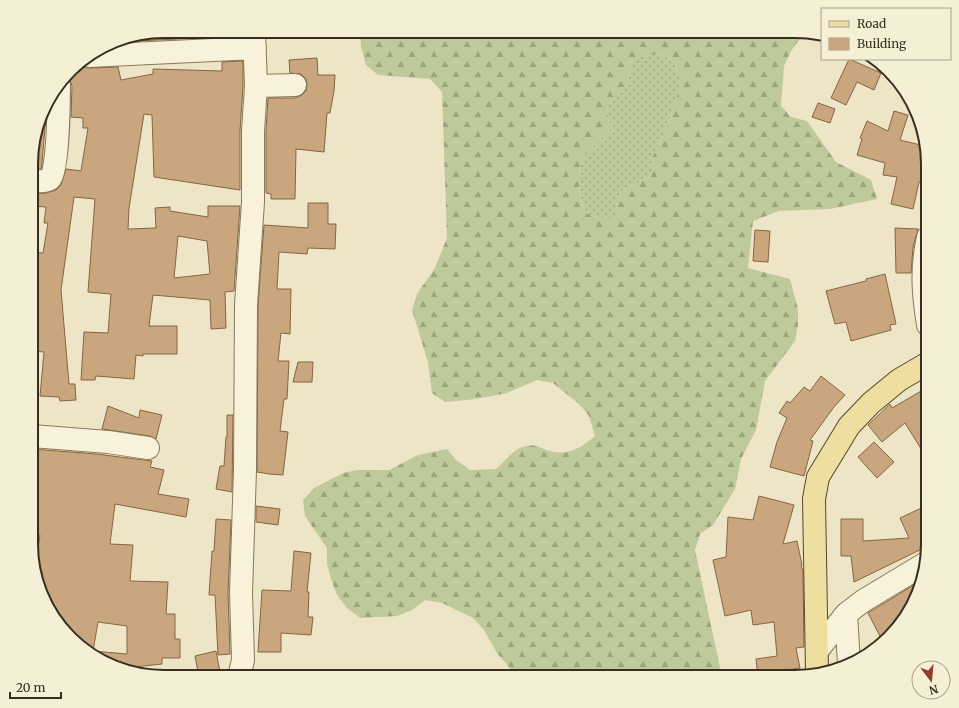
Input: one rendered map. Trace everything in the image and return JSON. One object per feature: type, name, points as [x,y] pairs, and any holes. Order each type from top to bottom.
[{"type":"main road","points":[[817,662],[814,499],[818,477],[849,426],[871,403],[898,380],[921,367]]},
{"type":"street","points":[[101,55],[254,40],[256,86],[253,131],[253,202],[246,305],[245,470],[241,593],[243,660],[241,670]]},
{"type":"street","points":[[256,86],[295,85]]},
{"type":"street","points":[[38,181],[47,181],[54,172],[59,95]]},
{"type":"street","points":[[38,436],[108,442],[148,448]]},
{"type":"street","points":[[817,662],[846,614],[919,567]]},
{"type":"street","points":[[846,614],[849,658]]},
{"type":"green space","points":[[360,38],[801,38],[791,51],[784,66],[781,106],[791,117],[807,121],[836,162],[871,180],[877,199],[830,209],[779,211],[753,221],[748,268],[790,279],[798,309],[798,325],[795,341],[765,381],[756,430],[741,459],[735,489],[713,525],[700,534],[695,550],[721,670],[511,670],[497,653],[484,630],[473,618],[442,603],[425,600],[412,610],[397,616],[360,618],[347,608],[337,595],[327,564],[327,548],[305,516],[303,500],[314,488],[343,473],[357,470],[389,470],[418,455],[447,449],[456,460],[470,470],[496,469],[514,452],[525,446],[532,445],[550,451],[568,452],[585,444],[595,436],[589,416],[579,404],[553,383],[537,380],[507,393],[476,399],[445,402],[432,393],[428,362],[412,310],[417,294],[435,268],[447,238],[442,92],[430,79],[378,75],[366,65],[361,47]],"holes":[[[659,54],[674,61],[680,80],[677,96],[665,133],[653,156],[654,171],[649,177],[621,191],[615,215],[609,219],[595,217],[588,214],[585,211],[581,198],[579,182],[581,163],[587,153],[612,128],[607,113],[608,105],[625,88],[634,58]]]},
{"type":"green space","points":[[659,54],[674,61],[680,80],[677,96],[665,133],[653,156],[654,171],[649,177],[621,191],[615,215],[609,220],[590,215],[585,210],[581,198],[579,174],[581,163],[591,149],[612,128],[607,113],[608,105],[625,88],[634,58]]},
{"type":"building","points":[[164,38],[199,38],[138,41]]},
{"type":"building","points":[[317,58],[318,75],[335,75],[330,113],[327,113],[324,152],[296,149],[295,199],[271,199],[271,194],[266,193],[266,131],[268,98],[295,98],[302,95],[306,91],[306,79],[301,74],[290,73],[289,60]]},
{"type":"building","points":[[849,60],[881,73],[874,90],[857,82],[846,105],[831,98]]},
{"type":"building","points":[[243,61],[240,131],[240,190],[154,177],[152,115],[144,114],[129,208],[128,229],[156,228],[155,208],[170,207],[170,211],[208,217],[208,206],[240,206],[234,291],[225,292],[226,328],[211,329],[210,300],[153,295],[149,326],[177,326],[177,354],[136,355],[134,379],[96,376],[95,380],[81,380],[84,332],[108,333],[111,294],[88,292],[95,199],[74,197],[61,290],[69,384],[75,384],[76,400],[60,401],[59,397],[40,396],[44,352],[38,352],[38,253],[43,253],[48,223],[44,223],[46,207],[38,206],[38,194],[56,190],[61,185],[66,169],[81,171],[88,128],[83,128],[83,118],[71,117],[72,86],[70,80],[84,67],[118,67],[121,80],[153,74],[153,69],[222,71],[222,62]],"holes":[[[178,236],[207,241],[210,274],[174,278]]]},
{"type":"building","points":[[818,103],[835,109],[830,123],[812,117]]},
{"type":"building","points":[[894,111],[908,115],[900,140],[919,145],[921,182],[919,182],[913,209],[891,204],[897,177],[883,175],[885,163],[857,155],[862,139],[860,138],[867,121],[888,131]]},
{"type":"building","points":[[45,123],[42,162],[41,169],[38,169],[39,148]]},
{"type":"building","points":[[308,203],[328,203],[328,224],[336,224],[335,249],[308,248],[307,254],[279,252],[277,289],[291,289],[290,334],[281,333],[278,361],[289,361],[287,399],[284,399],[280,431],[288,432],[283,475],[257,472],[258,305],[264,225],[308,228]]},
{"type":"building","points":[[895,228],[918,229],[913,247],[911,273],[896,273]]},
{"type":"building","points":[[755,230],[770,231],[768,262],[753,261]]},
{"type":"building","points":[[885,274],[896,324],[890,325],[891,330],[851,341],[846,322],[835,324],[826,291],[866,281],[866,279]]},
{"type":"building","points":[[298,362],[313,362],[312,382],[293,382]]},
{"type":"building","points":[[821,376],[845,395],[834,407],[810,440],[813,441],[804,476],[770,467],[777,442],[787,418],[779,413],[787,401],[790,403],[804,387],[810,391]]},
{"type":"building","points":[[921,391],[921,449],[905,423],[882,442],[868,425],[890,404],[892,408]]},
{"type":"building","points":[[108,406],[139,418],[140,410],[162,415],[156,439],[150,436],[102,429]]},
{"type":"building","points":[[227,415],[233,415],[232,492],[216,489],[220,466],[224,466],[227,437]]},
{"type":"building","points":[[874,442],[894,462],[877,478],[858,457]]},
{"type":"building","points":[[38,449],[96,454],[152,461],[150,467],[164,470],[158,494],[189,499],[186,517],[115,504],[110,544],[133,545],[130,581],[168,582],[166,614],[175,614],[175,639],[180,639],[180,658],[162,658],[162,664],[136,667],[108,657],[98,651],[127,654],[127,626],[98,622],[93,649],[81,639],[64,621],[48,592],[40,568],[38,549],[40,535],[38,535]]},
{"type":"building","points":[[759,496],[794,505],[783,544],[797,541],[803,572],[804,647],[796,648],[800,668],[786,670],[757,670],[756,659],[777,656],[774,622],[753,625],[751,610],[725,616],[713,560],[726,557],[728,517],[753,520]]},
{"type":"building","points":[[256,506],[280,509],[278,525],[256,522]]},
{"type":"building","points":[[921,508],[921,549],[854,582],[851,556],[841,556],[841,519],[863,519],[863,541],[909,538],[900,518]]},
{"type":"building","points":[[216,519],[231,520],[228,593],[230,654],[218,655],[215,595],[209,595]]},
{"type":"building","points":[[294,551],[311,553],[307,592],[309,592],[308,617],[313,617],[311,635],[281,633],[281,652],[258,652],[262,590],[291,591]]},
{"type":"building","points":[[914,585],[908,600],[900,614],[880,636],[868,613]]},
{"type":"building","points":[[216,651],[220,670],[198,670],[195,656]]}]
